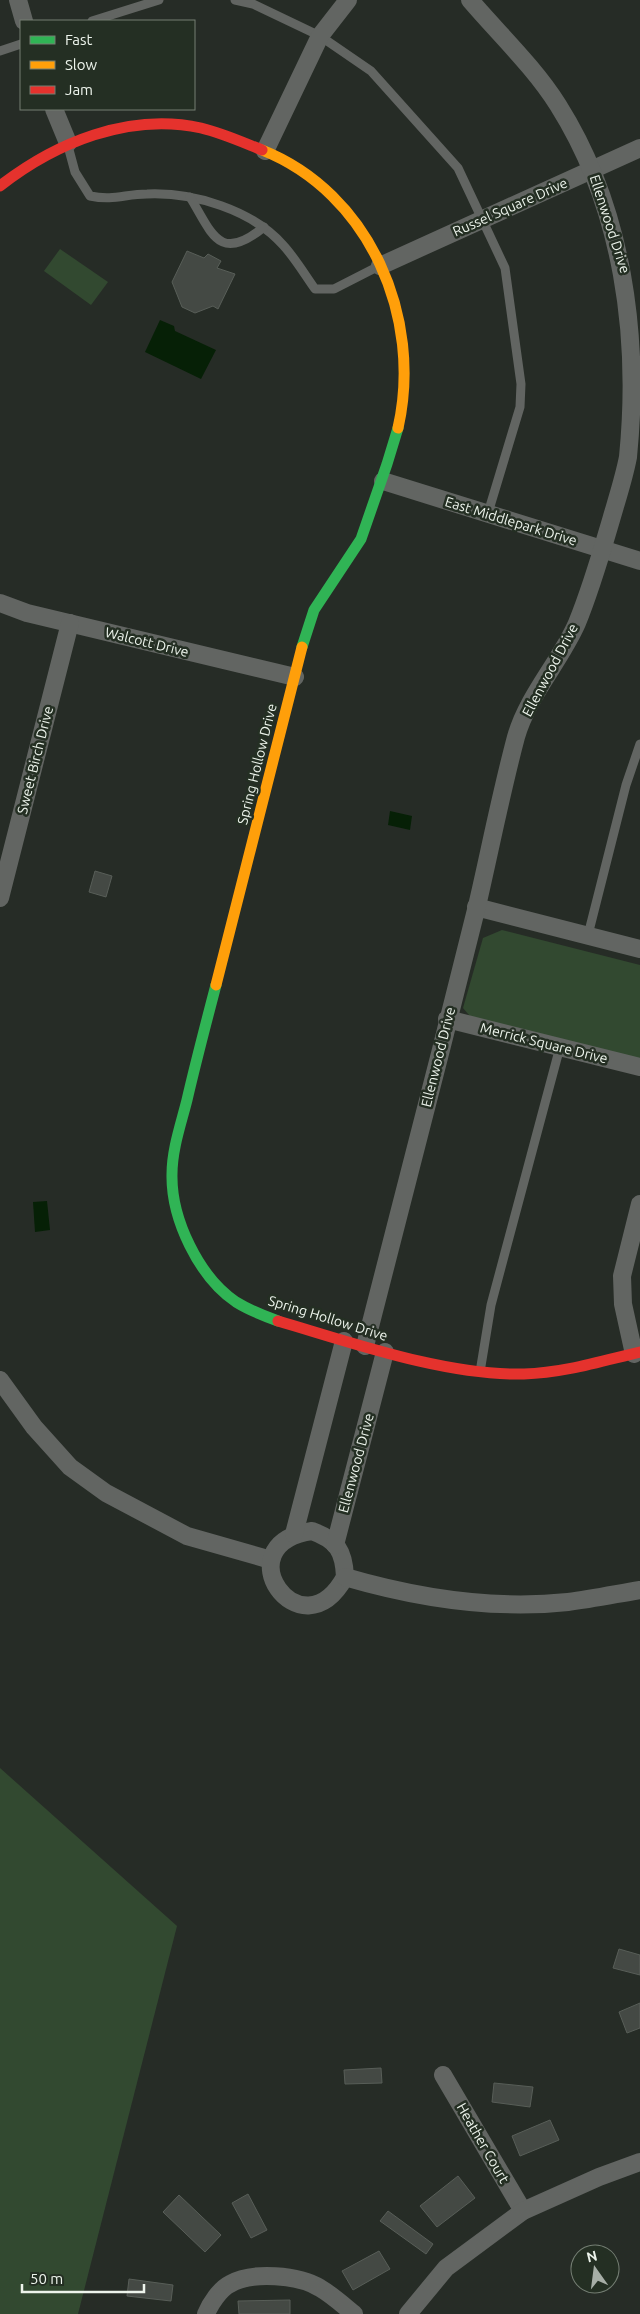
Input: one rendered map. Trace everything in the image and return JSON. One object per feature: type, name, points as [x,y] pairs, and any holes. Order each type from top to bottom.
[{"type":"street","points":[[18,0],[24,20]]},
{"type":"street","points":[[265,151],[320,36],[348,0]]},
{"type":"street","name":"Ellenwood Drive","points":[[365,1346],[476,907],[518,732],[532,701],[576,624],[603,549],[628,457],[634,408],[637,355],[624,259],[593,169],[556,102],[470,0]]},
{"type":"street","points":[[54,110],[68,143]]},
{"type":"street","name":"Spring Hollow Drive","points":[[0,186],[41,155],[90,134],[119,128],[188,126],[233,139],[297,166],[326,189],[349,213],[362,232],[380,266],[395,300],[403,332],[405,384],[396,434],[383,481],[360,540],[314,610],[304,638],[175,1146],[172,1175],[176,1204],[184,1233],[204,1270],[236,1302],[266,1317],[385,1352],[480,1372],[525,1374],[584,1366],[637,1353]]},
{"type":"street","name":"Russel Square Drive","points":[[380,266],[640,148]]},
{"type":"street","name":"East Middlepark Drive","points":[[383,481],[640,561]]},
{"type":"street","name":"Walcott Drive","points":[[0,603],[70,623],[295,677]]},
{"type":"street","name":"Sweet Birch Drive","points":[[0,898],[70,623]]},
{"type":"street","points":[[476,907],[640,949]]},
{"type":"street","name":"Merrick Square Drive","points":[[447,1019],[640,1068]]},
{"type":"street","points":[[637,1353],[623,1304],[622,1276],[640,1204]]},
{"type":"street","points":[[294,1534],[344,1341]]},
{"type":"street","name":"Ellenwood Drive","points":[[335,1545],[385,1352]]},
{"type":"street","points":[[0,1380],[34,1427],[70,1467],[106,1493],[187,1536],[271,1560]]},
{"type":"street","points":[[312,1531],[328,1537],[335,1545],[340,1550],[346,1577],[330,1599],[313,1606],[295,1604],[280,1594],[271,1578],[271,1560],[279,1544],[294,1534],[312,1531]]},
{"type":"street","points":[[346,1577],[415,1596],[497,1604],[567,1602],[640,1590]]},
{"type":"street","name":"Heather Court","points":[[444,2075],[523,2211]]},
{"type":"street","points":[[408,2314],[446,2268],[523,2211],[640,2162]]},
{"type":"street","points":[[206,2314],[210,2304],[229,2284],[254,2277],[286,2277],[319,2287],[354,2314]]},
{"type":"lane","points":[[95,20],[159,0]]},
{"type":"lane","points":[[234,0],[253,4],[320,36],[371,71],[458,168],[504,268],[521,384],[520,407],[488,513]]},
{"type":"lane","points":[[0,51],[20,44]]},
{"type":"lane","points":[[68,143],[75,172],[90,196],[108,200],[146,194],[190,197],[236,213],[264,227],[284,246],[315,289],[334,290],[380,266]]},
{"type":"lane","points":[[190,197],[203,223],[215,238],[232,244],[248,240],[264,227]]},
{"type":"lane","points":[[588,936],[626,785],[640,744]]},
{"type":"lane","points":[[480,1372],[491,1305],[560,1047]]},
{"type":"shaded area","points":[[60,249],[108,282],[91,305],[44,271]]},
{"type":"shaded area","points":[[160,320],[174,326],[175,331],[216,350],[201,379],[145,352]]},
{"type":"shaded area","points":[[390,811],[412,816],[410,830],[388,825]]},
{"type":"shaded area","points":[[502,930],[640,965],[640,1061],[475,1022],[463,1008],[483,938]]},
{"type":"shaded area","points":[[47,1201],[50,1230],[35,1232],[33,1202]]},
{"type":"shaded area","points":[[0,1768],[177,1926],[78,2314],[0,2314]]},
{"type":"building","points":[[187,251],[204,258],[208,254],[221,261],[217,268],[235,274],[218,309],[213,306],[195,313],[182,307],[172,282]]},
{"type":"building","points":[[95,871],[112,876],[106,897],[89,892]]},
{"type":"building","points":[[619,1949],[640,1955],[640,1975],[613,1968]]},
{"type":"building","points":[[640,2003],[640,2028],[627,2033],[619,2012]]},
{"type":"building","points":[[381,2068],[382,2083],[345,2084],[344,2070]]},
{"type":"building","points":[[494,2083],[533,2087],[530,2107],[492,2102]]},
{"type":"building","points":[[550,2120],[559,2140],[520,2156],[512,2136]]},
{"type":"building","points":[[458,2176],[475,2198],[437,2227],[420,2206]]},
{"type":"building","points":[[248,2194],[267,2230],[251,2238],[232,2203]]},
{"type":"building","points":[[179,2195],[221,2235],[205,2252],[163,2212]]},
{"type":"building","points":[[388,2211],[433,2244],[426,2254],[380,2221]]},
{"type":"building","points":[[379,2251],[390,2269],[353,2290],[342,2271]]},
{"type":"building","points":[[129,2279],[173,2285],[171,2301],[127,2296]]},
{"type":"building","points":[[290,2300],[290,2314],[239,2314],[238,2301]]},
{"type":"traffic: fast","points":[[302,647],[314,610],[361,539],[398,428]]},
{"type":"traffic: fast","points":[[216,985],[175,1146],[172,1174],[176,1209],[190,1246],[210,1278],[236,1302],[278,1321]]},
{"type":"traffic: slow","points":[[262,150],[300,170],[332,196],[359,228],[380,264],[394,303],[402,344],[404,386],[398,428]]},
{"type":"traffic: slow","points":[[216,985],[302,647]]},
{"type":"traffic: jam","points":[[0,186],[44,157],[69,145],[94,135],[120,128],[147,124],[174,124],[201,128],[262,150]]},
{"type":"traffic: jam","points":[[278,1321],[368,1348],[432,1364],[494,1373],[524,1374],[553,1371],[640,1352]]}]
